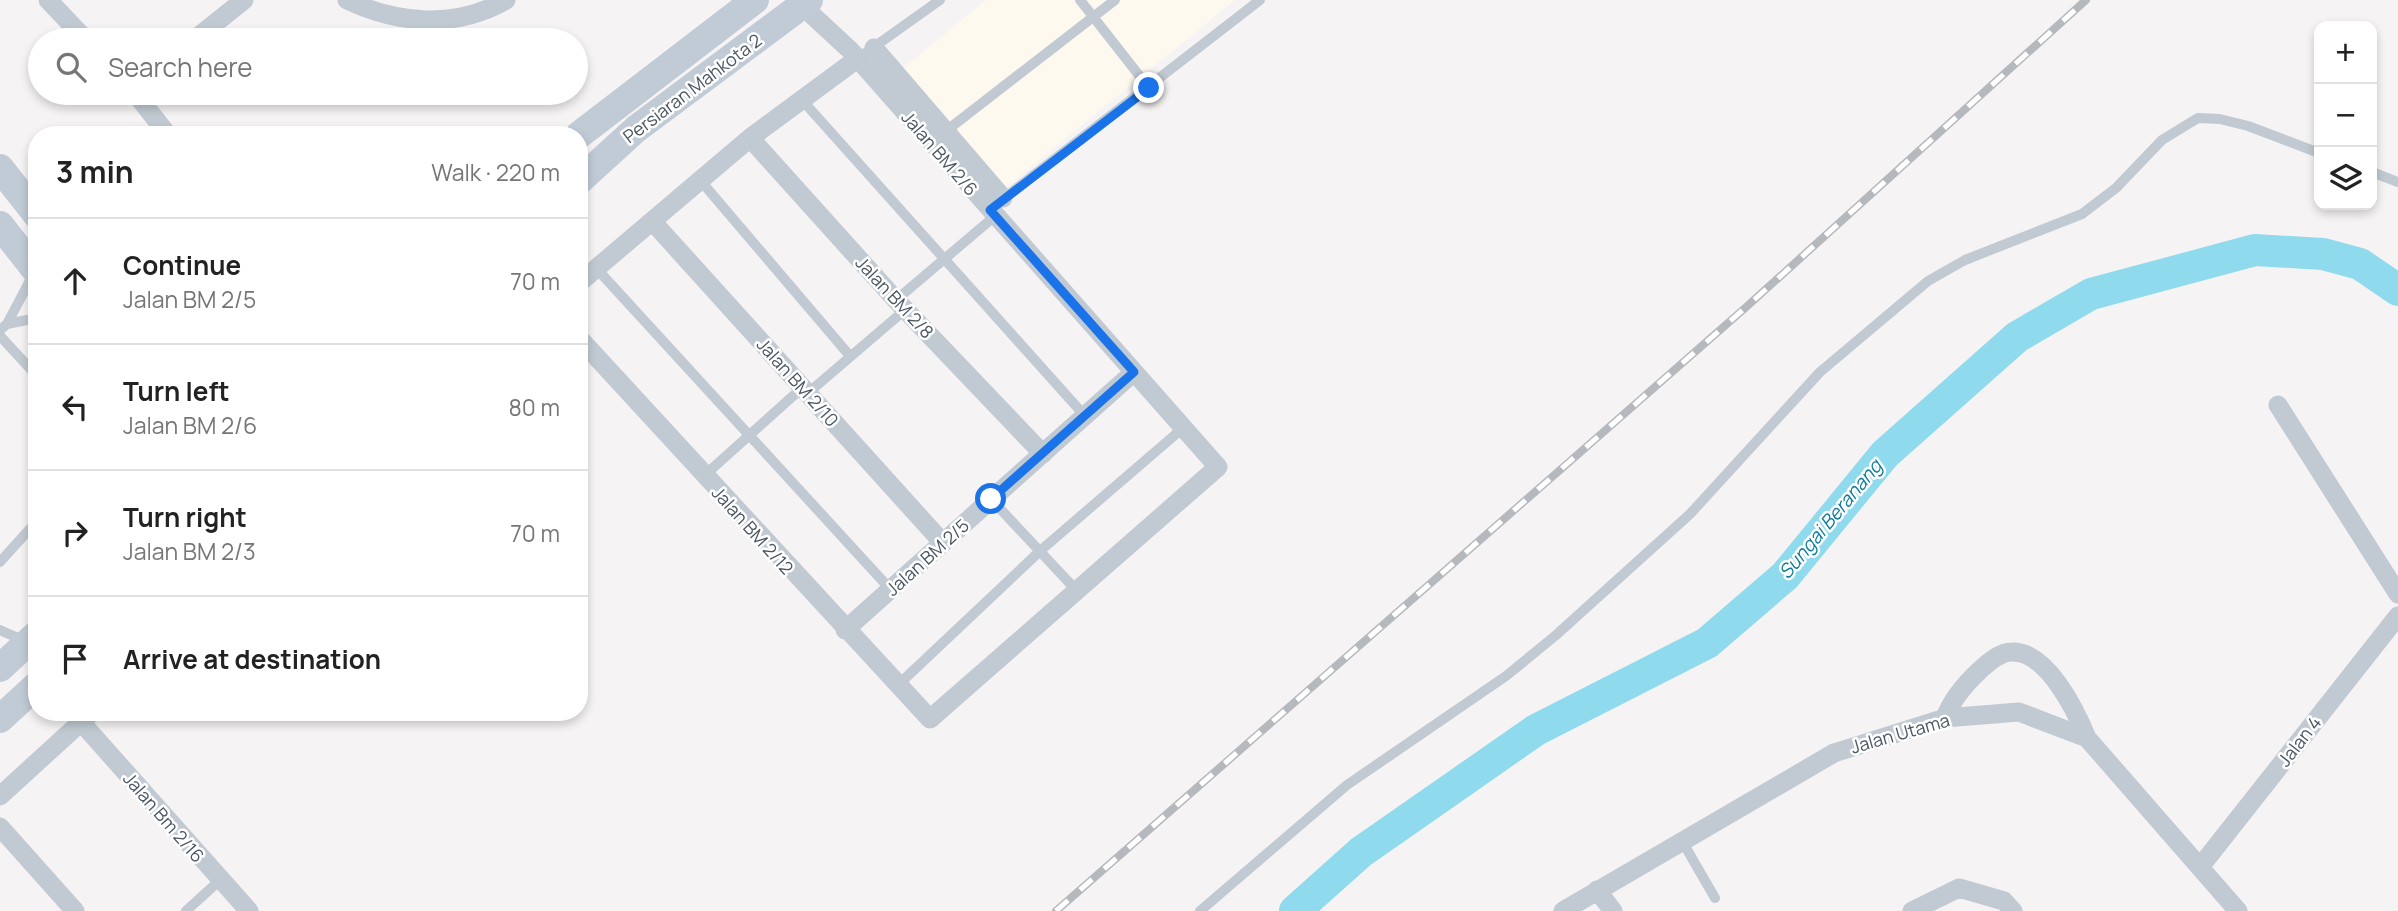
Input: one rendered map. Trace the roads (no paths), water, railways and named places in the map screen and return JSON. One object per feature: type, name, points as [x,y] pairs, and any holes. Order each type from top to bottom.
[{"type":"main road","name":"Persiaran Mahkota 2","points":[[588,128],[755,0]]},
{"type":"main road","name":"Persiaran Mahkota 2","points":[[588,173],[636,129],[802,2]]},
{"type":"main road","points":[[0,168],[28,204]]},
{"type":"main road","points":[[0,225],[28,261]]},
{"type":"main road","points":[[0,668],[28,642]]},
{"type":"main road","points":[[0,719],[28,693]]},
{"type":"street","points":[[48,0],[75,28]]},
{"type":"street","points":[[209,28],[244,0]]},
{"type":"street","points":[[347,0],[375,13],[438,21],[468,16],[506,0]]},
{"type":"street","name":"Jalan BM 2/6","points":[[802,2],[996,208],[1218,467],[1077,591]]},
{"type":"street","points":[[874,48],[946,131],[996,208]]},
{"type":"street","points":[[588,275],[750,138],[857,59]]},
{"type":"street","points":[[144,105],[161,126]]},
{"type":"street","name":"Jalan BM 2/8","points":[[750,138],[1042,454]]},
{"type":"street","name":"Jalan BM 2/10","points":[[652,220],[943,543]]},
{"type":"street","name":"Jalan BM 2/12","points":[[588,348],[845,630],[930,719],[1077,591]]},
{"type":"street","name":"Jalan BM 2/5","points":[[845,630],[1134,372]]},
{"type":"street","points":[[2278,405],[2398,593]]},
{"type":"street","name":"Jalan 4","points":[[2200,867],[2398,616]]},
{"type":"street","points":[[1945,718],[1969,680],[1993,659],[2012,652],[2027,657],[2056,678],[2078,715],[2087,738]]},
{"type":"street","name":"Jalan Utama","points":[[1563,911],[1834,753],[1945,718],[2019,712],[2087,738],[2238,911]]},
{"type":"street","points":[[0,796],[82,721]]},
{"type":"street","name":"Jalan Bm 2/16","points":[[89,721],[220,880],[249,911]]},
{"type":"street","points":[[0,827],[75,911]]},
{"type":"street","points":[[1912,911],[1959,888],[2004,901],[2013,911]]},
{"type":"street","points":[[1597,890],[1614,911]]},
{"type":"lane","points":[[857,59],[940,0]]},
{"type":"lane","points":[[1080,0],[1092,19],[1149,88]]},
{"type":"lane","points":[[946,131],[1115,0]]},
{"type":"lane","points":[[704,476],[749,436],[850,356],[996,208],[1260,0]]},
{"type":"lane","points":[[802,100],[1085,416]]},
{"type":"lane","points":[[1200,911],[1347,785],[1506,676],[1555,636],[1690,513],[1820,372],[1928,281],[1965,260],[2082,214],[2116,188],[2162,140],[2197,118],[2220,119],[2248,126],[2314,151]]},
{"type":"lane","points":[[2377,174],[2398,182]]},
{"type":"lane","points":[[700,180],[850,356]]},
{"type":"lane","points":[[596,268],[891,590]]},
{"type":"lane","points":[[4,327],[28,285]]},
{"type":"lane","points":[[4,327],[28,320]]},
{"type":"lane","points":[[0,336],[28,366]]},
{"type":"lane","points":[[897,685],[1040,551],[1183,428]]},
{"type":"lane","points":[[991,499],[1077,591]]},
{"type":"lane","points":[[0,562],[28,531]]},
{"type":"lane","points":[[0,630],[28,637]]},
{"type":"lane","points":[[1682,841],[1715,898]]},
{"type":"lane","points":[[186,911],[220,880]]},
{"type":"waterway","name":"Sungai Beranang","points":[[1295,911],[1361,852],[1536,730],[1707,643],[1785,576],[1885,454],[2017,337],[2091,294],[2255,250],[2323,254],[2360,264],[2398,290]]},
{"type":"railway","points":[[1056,911],[1744,309],[2086,0]]}]
